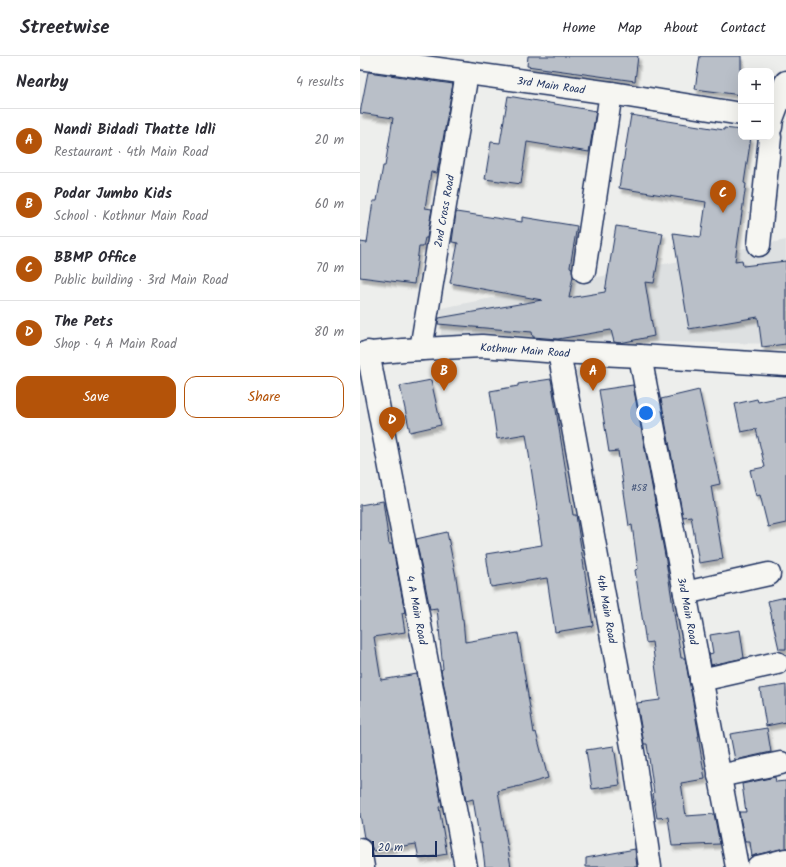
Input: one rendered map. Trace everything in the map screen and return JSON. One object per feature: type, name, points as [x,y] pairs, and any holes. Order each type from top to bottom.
[{"type":"street","name":"3rd Main Road","points":[[360,58],[611,93],[738,114]]},
{"type":"street","name":"2nd Cross Road","points":[[421,348],[467,73]]},
{"type":"street","points":[[774,116],[786,82]]},
{"type":"street","points":[[584,271],[611,93]]},
{"type":"street","points":[[759,245],[770,140]]},
{"type":"street","name":"Kothnur Main Road","points":[[364,353],[421,348],[482,346],[786,365]]},
{"type":"street","name":"4th Main Road","points":[[559,352],[634,757],[650,867]]},
{"type":"street","name":"4 A Main Road","points":[[364,353],[466,867]]},
{"type":"street","name":"3rd Main Road","points":[[640,356],[736,867]]},
{"type":"street","points":[[685,593],[769,574]]},
{"type":"street","points":[[701,680],[777,663]]},
{"type":"street","points":[[719,776],[781,763]]},
{"type":"street","points":[[360,850],[363,867]]},
{"type":"street","points":[[758,867],[786,860]]},
{"type":"shaded area","points":[[786,240],[786,344],[593,341],[441,335],[441,308]]},
{"type":"building","points":[[528,56],[638,56],[635,81],[527,66]]},
{"type":"building","points":[[700,56],[741,56],[741,68],[738,68],[738,95],[695,89]]},
{"type":"building","points":[[368,72],[453,84],[437,173],[431,172],[425,208],[432,209],[427,238],[425,238],[423,247],[419,247],[414,284],[360,277],[360,242],[367,243],[373,201],[377,201],[383,166],[385,166],[393,118],[360,113]]},
{"type":"building","points":[[508,96],[596,111],[589,152],[527,142],[521,184],[485,179],[491,142],[500,143]]},
{"type":"building","points":[[631,115],[724,130],[724,128],[738,130],[738,140],[751,140],[735,261],[742,260],[743,266],[786,261],[786,344],[762,347],[758,317],[689,329],[673,233],[701,237],[706,202],[619,188]]},
{"type":"building","points":[[456,212],[522,222],[522,217],[577,226],[570,267],[572,268],[573,276],[569,298],[605,292],[616,226],[663,233],[654,283],[645,282],[654,336],[620,343],[614,342],[611,330],[558,339],[533,337],[532,332],[438,324],[439,318],[542,300],[450,283],[458,243],[452,242]]},
{"type":"building","points":[[551,379],[573,515],[576,515],[593,626],[555,632],[547,578],[491,587],[486,554],[542,545],[526,434],[497,439],[490,391],[518,386],[518,384]]},
{"type":"building","points":[[431,380],[441,425],[410,432],[400,386]]},
{"type":"building","points":[[633,385],[666,561],[681,658],[685,658],[705,779],[681,783],[686,816],[714,814],[720,844],[672,846],[668,817],[657,818],[647,744],[644,744],[637,703],[660,700],[652,642],[646,643],[635,570],[638,569],[632,525],[629,526],[618,451],[609,452],[599,390]]},
{"type":"building","points":[[699,390],[720,484],[711,486],[723,559],[699,563],[691,516],[683,517],[661,399]]},
{"type":"building","points":[[786,396],[786,523],[768,527],[760,495],[756,496],[750,470],[765,467],[756,429],[741,432],[735,404],[757,399],[758,402]]},
{"type":"building","points":[[383,501],[389,544],[392,544],[405,612],[402,613],[405,632],[374,637],[381,680],[417,674],[442,806],[439,807],[447,854],[419,859],[416,844],[373,851],[370,842],[364,838],[360,814],[360,505]]},
{"type":"building","points":[[447,532],[463,619],[465,642],[518,633],[534,733],[536,732],[548,778],[498,791],[511,867],[485,867],[482,842],[480,842],[473,799],[466,801],[441,670],[443,669],[437,608],[430,609],[416,539]]},
{"type":"building","points":[[786,597],[786,649],[779,649],[768,601]]},
{"type":"building","points":[[740,630],[744,658],[711,665],[709,654],[713,653],[710,635]]},
{"type":"building","points":[[786,685],[786,722],[766,726],[760,689]]},
{"type":"building","points":[[767,728],[771,752],[735,760],[730,734]]},
{"type":"building","points":[[614,746],[620,785],[592,789],[586,750]]},
{"type":"building","points":[[775,777],[776,782],[786,781],[786,848],[752,857],[750,842],[745,842],[739,812],[746,812],[742,784]]},
{"type":"building","points":[[635,849],[637,867],[586,867],[586,858]]},
{"type":"place","name":"BBMP Office","points":[[723,213]]},
{"type":"place","name":"Podar Jumbo Kids","points":[[444,391]]},
{"type":"place","name":"Nandi Bidadi Thatte Idli","points":[[593,391]]},
{"type":"place","name":"The Pets","points":[[392,440]]}]
